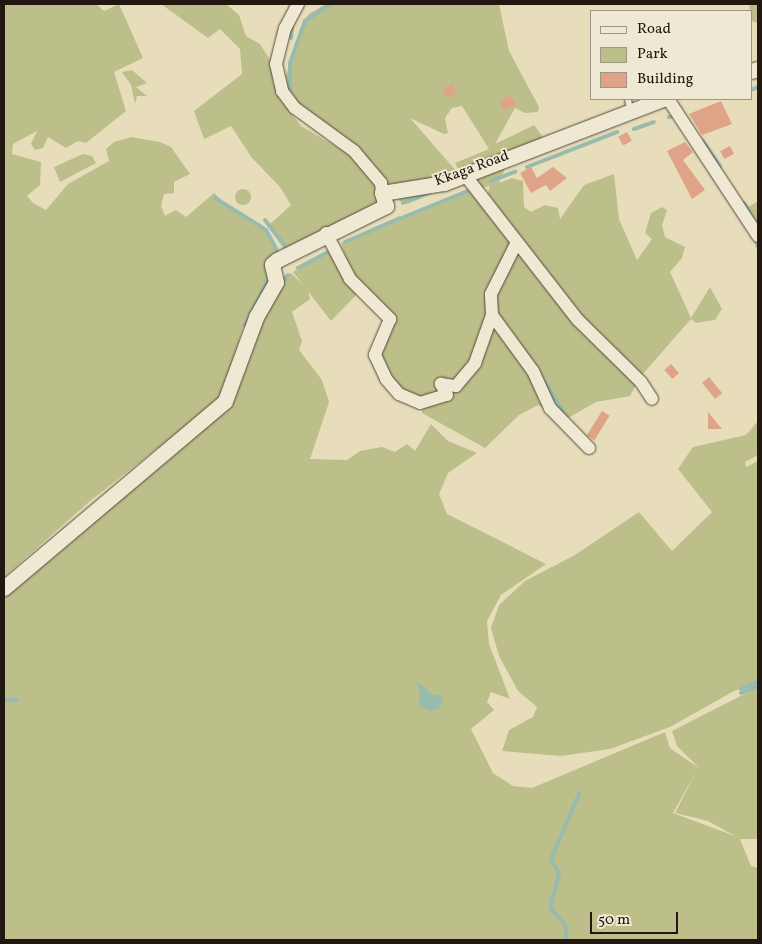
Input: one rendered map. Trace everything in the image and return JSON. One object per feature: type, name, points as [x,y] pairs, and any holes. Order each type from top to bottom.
[{"type":"street","points":[[4,588],[225,401],[256,317],[276,282],[272,264],[326,233],[386,206],[382,193],[382,183],[354,151],[295,108],[282,91],[276,64],[285,28],[298,4]]},
{"type":"street","name":"Kkaga Road","points":[[382,193],[465,175],[629,105],[657,100]]},
{"type":"street","points":[[669,100],[758,236]]},
{"type":"street","points":[[465,175],[511,231],[516,244],[578,320],[641,382],[652,399]]},
{"type":"street","points":[[326,233],[350,279],[387,312],[390,319],[376,362],[392,388],[407,399],[420,403],[448,395],[441,384],[456,386],[475,363],[492,314],[491,294],[516,244]]},
{"type":"street","points":[[492,314],[533,371],[550,408],[589,448]]},
{"type":"green space","points":[[4,4],[96,4],[104,11],[119,4],[143,58],[114,72],[126,111],[86,143],[78,141],[66,148],[48,137],[43,148],[35,150],[31,144],[37,131],[13,144],[12,154],[41,162],[40,185],[27,196],[33,203],[46,210],[68,184],[109,161],[106,149],[114,142],[131,137],[160,142],[171,147],[190,174],[174,182],[174,193],[164,194],[161,206],[165,216],[176,210],[186,217],[214,193],[233,211],[265,229],[283,258],[245,320],[225,389],[214,404],[90,501],[4,577]]},
{"type":"green space","points":[[161,4],[226,4],[239,15],[246,36],[260,44],[279,74],[286,106],[301,126],[356,158],[395,208],[315,245],[287,253],[269,225],[291,205],[280,187],[252,158],[231,126],[204,139],[194,111],[242,74],[240,49],[220,29],[208,38]]},
{"type":"green space","points":[[326,4],[499,4],[509,51],[539,107],[538,112],[525,113],[515,108],[495,144],[534,125],[546,141],[507,163],[499,183],[512,178],[523,181],[524,207],[531,212],[545,205],[558,208],[560,219],[584,185],[614,174],[619,219],[637,260],[652,239],[645,233],[651,213],[662,207],[667,210],[662,225],[665,237],[685,247],[682,258],[670,272],[691,318],[710,287],[722,309],[715,320],[696,323],[691,319],[641,376],[583,319],[516,233],[488,193],[490,186],[479,188],[462,176],[455,163],[489,149],[462,106],[452,108],[445,118],[448,133],[444,134],[410,118],[464,180],[407,204],[401,202],[321,129],[288,91],[286,76],[300,29],[309,14]]},
{"type":"green space","points":[[749,4],[758,4],[758,23],[752,21],[752,10],[750,10]]},
{"type":"green space","points":[[132,70],[147,83],[136,87],[147,96],[137,96],[135,104],[131,85],[122,72]]},
{"type":"green space","points":[[83,154],[92,156],[96,163],[60,182],[54,167]]},
{"type":"green space","points":[[243,189],[251,197],[243,205],[235,197]]},
{"type":"green space","points":[[469,189],[511,244],[488,304],[479,347],[452,387],[421,399],[397,388],[378,358],[392,320],[353,280],[341,243]]},
{"type":"green space","points":[[758,201],[758,231],[747,208]]},
{"type":"green space","points":[[335,247],[360,291],[331,321],[293,272]]},
{"type":"green space","points":[[517,251],[637,383],[630,396],[596,402],[568,418],[561,410],[499,322],[494,294]]},
{"type":"green space","points":[[291,273],[308,290],[310,299],[292,312],[302,341],[299,350],[322,380],[329,402],[310,459],[347,460],[360,451],[382,447],[395,452],[407,444],[415,451],[431,424],[448,441],[477,453],[448,473],[439,494],[447,514],[546,564],[501,595],[487,621],[489,644],[510,699],[491,692],[487,702],[494,710],[471,729],[493,773],[513,786],[532,788],[665,732],[670,748],[699,768],[677,746],[672,731],[758,687],[758,839],[740,839],[751,866],[758,868],[758,940],[4,940],[4,593],[219,415],[241,382],[272,293]],"holes":[[[697,770],[675,813],[708,821],[735,836],[673,813]]]},
{"type":"green space","points":[[494,324],[555,416],[538,405],[519,415],[485,448],[422,413],[422,408],[460,387]]},
{"type":"green space","points":[[758,421],[758,455],[745,462],[746,467],[758,461],[758,684],[734,691],[670,727],[610,749],[561,756],[502,751],[509,730],[533,717],[537,707],[518,691],[499,656],[491,628],[499,605],[525,581],[575,555],[639,512],[672,551],[712,512],[678,469],[693,447],[746,435]]},
{"type":"shaded area","points":[[418,682],[433,695],[443,695],[440,708],[431,711],[420,707]]},
{"type":"building","points":[[452,84],[457,93],[447,98],[442,89]]},
{"type":"building","points":[[511,95],[516,105],[504,111],[499,101]]},
{"type":"building","points":[[721,101],[732,124],[702,135],[689,114]]},
{"type":"building","points":[[627,132],[632,141],[623,146],[618,137]]},
{"type":"building","points":[[685,142],[693,152],[683,160],[705,190],[692,199],[667,151]]},
{"type":"building","points":[[730,146],[734,154],[724,159],[720,151]]},
{"type":"building","points":[[531,167],[537,178],[553,167],[567,178],[550,191],[546,185],[531,193],[520,173]]},
{"type":"building","points":[[671,364],[679,373],[672,379],[664,370]]},
{"type":"building","points":[[709,377],[722,393],[715,399],[702,383]]},
{"type":"building","points":[[602,411],[610,416],[594,440],[587,436]]},
{"type":"building","points":[[708,412],[722,429],[708,429]]},
{"type":"waterway","points":[[290,92],[290,63],[305,21],[330,4]]},
{"type":"waterway","points":[[291,38],[292,26]]},
{"type":"waterway","points":[[752,90],[758,87]]},
{"type":"waterway","points":[[669,117],[677,115]]},
{"type":"waterway","points":[[634,129],[654,122]]},
{"type":"waterway","points":[[527,167],[617,132]]},
{"type":"waterway","points":[[703,141],[720,166]]},
{"type":"waterway","points":[[491,181],[515,172]]},
{"type":"waterway","points":[[404,217],[473,189]]},
{"type":"waterway","points":[[403,203],[431,192]]},
{"type":"waterway","points":[[215,198],[266,230],[280,256]]},
{"type":"waterway","points":[[744,203],[750,212]]},
{"type":"waterway","points":[[345,242],[400,218]]},
{"type":"waterway","points":[[265,220],[288,251]]},
{"type":"waterway","points":[[755,238],[758,247]]},
{"type":"waterway","points":[[298,268],[333,249]]},
{"type":"waterway","points":[[280,284],[288,275]]},
{"type":"waterway","points":[[245,325],[270,276]]},
{"type":"waterway","points":[[544,381],[563,411]]},
{"type":"waterway","points":[[741,689],[758,682]]},
{"type":"waterway","points":[[741,693],[758,686]]},
{"type":"waterway","points":[[4,700],[17,700]]},
{"type":"waterway","points":[[567,940],[565,924],[550,908],[559,874],[551,859],[579,794]]}]
